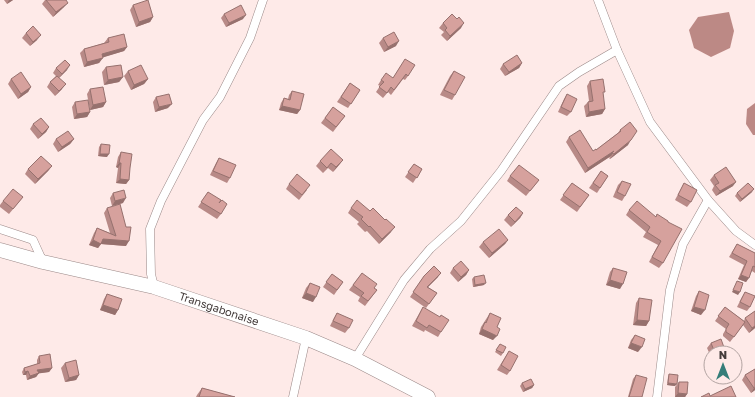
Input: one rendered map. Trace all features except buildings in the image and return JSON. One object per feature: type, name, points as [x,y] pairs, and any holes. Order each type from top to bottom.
[{"type":"highway","name":"Transgabonaise","points":[[0,250],[43,262],[154,286],[306,338],[355,359],[428,397]]},
{"type":"street","points":[[154,286],[151,274],[150,229],[161,201],[203,120],[220,97],[250,38],[263,0]]},
{"type":"street","points":[[598,0],[617,50],[650,122],[708,200],[736,231],[755,245]]},
{"type":"street","points":[[355,359],[404,280],[430,249],[461,221],[501,171],[559,86],[579,72],[617,50]]},
{"type":"street","points":[[657,397],[670,290],[683,244],[708,200]]},
{"type":"street","points":[[0,230],[33,240],[43,262]]},
{"type":"street","points":[[293,397],[306,338]]},
{"type":"shaded area","points":[[729,12],[734,31],[730,48],[711,57],[694,48],[689,30],[698,17]]},
{"type":"shaded area","points":[[755,103],[755,135],[753,135],[746,124],[747,109]]}]
